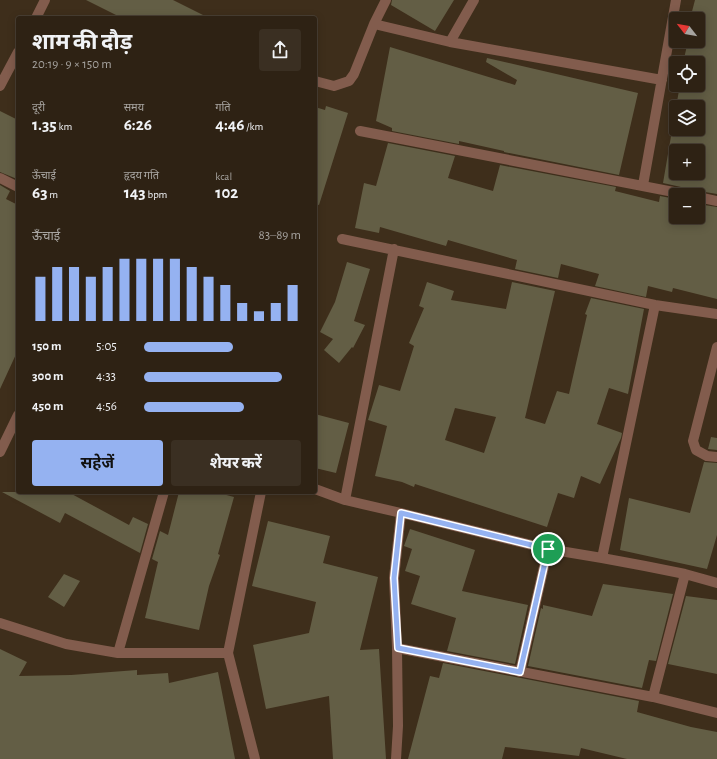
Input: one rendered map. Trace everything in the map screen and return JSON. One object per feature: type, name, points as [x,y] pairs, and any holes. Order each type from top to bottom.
[{"type":"street","points":[[37,16],[45,0]]},
{"type":"street","points":[[317,82],[334,86],[349,81],[354,74],[374,24],[386,0]]},
{"type":"street","points":[[450,42],[474,0]]},
{"type":"street","points":[[643,185],[676,0]]},
{"type":"street","points":[[374,24],[450,42],[662,80]]},
{"type":"street","points":[[0,86],[16,56]]},
{"type":"street","points":[[360,131],[669,191]]},
{"type":"street","points":[[0,178],[16,186]]},
{"type":"street","points":[[705,198],[717,201]]},
{"type":"street","points":[[342,239],[654,305],[717,314]]},
{"type":"street","points":[[345,500],[394,249]]},
{"type":"street","points":[[602,558],[654,305]]},
{"type":"street","points":[[717,347],[693,441],[696,450],[707,456],[717,457]]},
{"type":"street","points":[[0,452],[16,420]]},
{"type":"street","points":[[317,490],[345,500],[548,549],[685,574],[717,583]]},
{"type":"street","points":[[118,653],[163,494]]},
{"type":"street","points":[[255,759],[228,653],[261,494]]},
{"type":"street","points":[[396,759],[398,726],[398,648],[394,578],[401,513]]},
{"type":"street","points":[[520,672],[548,549]]},
{"type":"street","points":[[653,697],[685,574]]},
{"type":"street","points":[[0,623],[66,644],[118,653],[228,653]]},
{"type":"street","points":[[398,648],[653,697],[717,713]]},
{"type":"building","points":[[86,0],[173,0],[205,16],[118,16]]},
{"type":"building","points":[[392,0],[454,0],[435,31],[391,5]]},
{"type":"building","points":[[695,0],[717,0],[717,194],[705,192],[705,188],[686,188],[663,183],[669,148],[669,180],[705,180],[705,144],[670,144],[671,136],[705,136],[705,100],[677,100],[679,92],[705,92],[705,56],[685,56],[686,48],[705,48],[705,12],[692,12]]},
{"type":"building","points":[[390,47],[515,85],[517,80],[486,62],[487,58],[638,93],[619,175],[504,152],[459,141],[459,144],[392,131],[392,128],[376,121]]},
{"type":"building","points":[[326,106],[348,113],[319,205],[317,204],[317,108],[325,110]]},
{"type":"building","points":[[0,111],[16,119],[16,179],[0,172]]},
{"type":"building","points":[[388,143],[455,156],[448,178],[493,191],[500,165],[616,187],[615,191],[659,202],[660,196],[669,198],[669,224],[705,224],[705,205],[717,207],[717,299],[673,288],[672,292],[648,286],[646,297],[595,286],[599,274],[561,264],[558,278],[515,269],[517,260],[448,240],[446,246],[380,227],[379,233],[355,228],[364,183],[376,186]]},
{"type":"building","points":[[0,185],[10,191],[6,199],[16,204],[16,354],[0,389]]},
{"type":"building","points":[[347,262],[370,269],[354,321],[365,325],[353,348],[352,347],[339,363],[324,350],[333,339],[320,332],[335,302]]},
{"type":"building","points":[[427,282],[454,291],[451,300],[506,309],[512,282],[555,291],[525,418],[545,424],[557,391],[569,394],[587,315],[585,314],[591,298],[644,309],[628,394],[609,388],[597,424],[622,433],[621,438],[600,484],[581,476],[574,498],[558,493],[547,527],[415,484],[414,487],[402,482],[375,476],[387,426],[368,420],[379,385],[400,391],[414,346],[409,343],[424,308],[419,306]],"holes":[[[455,408],[496,417],[484,453],[445,440]]]},
{"type":"building","points":[[317,415],[349,423],[336,473],[317,468]]},
{"type":"building","points":[[711,437],[717,438],[717,450],[708,449]]},
{"type":"building","points":[[704,462],[717,463],[717,535],[707,569],[620,550],[629,498],[690,513]]},
{"type":"building","points":[[2,492],[16,492],[16,494],[72,494],[129,525],[133,517],[148,524],[140,553],[65,513],[60,523]]},
{"type":"building","points":[[178,494],[223,494],[234,497],[218,554],[220,555],[209,586],[199,630],[145,618],[158,562],[152,559],[160,531],[168,535]]},
{"type":"building","points":[[268,521],[330,536],[323,563],[378,577],[360,650],[379,649],[386,759],[333,759],[329,696],[266,709],[253,645],[309,633],[316,602],[252,586]]},
{"type":"building","points":[[410,529],[475,550],[462,591],[528,605],[515,664],[447,651],[456,618],[411,604],[420,576],[405,571],[412,549],[404,546]]},
{"type":"building","points":[[64,574],[80,581],[64,607],[48,597]]},
{"type":"building","points":[[603,584],[673,594],[656,661],[649,660],[642,688],[528,666],[541,608],[543,609],[543,605],[592,616]]},
{"type":"building","points":[[686,596],[717,600],[717,674],[668,664]]},
{"type":"building","points":[[0,649],[27,662],[19,676],[71,675],[137,670],[137,675],[168,673],[169,683],[218,672],[235,759],[0,759]]},
{"type":"building","points":[[443,663],[639,701],[637,712],[691,727],[717,732],[717,759],[627,759],[581,748],[579,756],[505,747],[502,759],[408,759],[430,676],[439,678]]},
{"type":"route","points":[[401,513],[548,549],[520,672],[398,648],[394,578],[401,513]]}]
